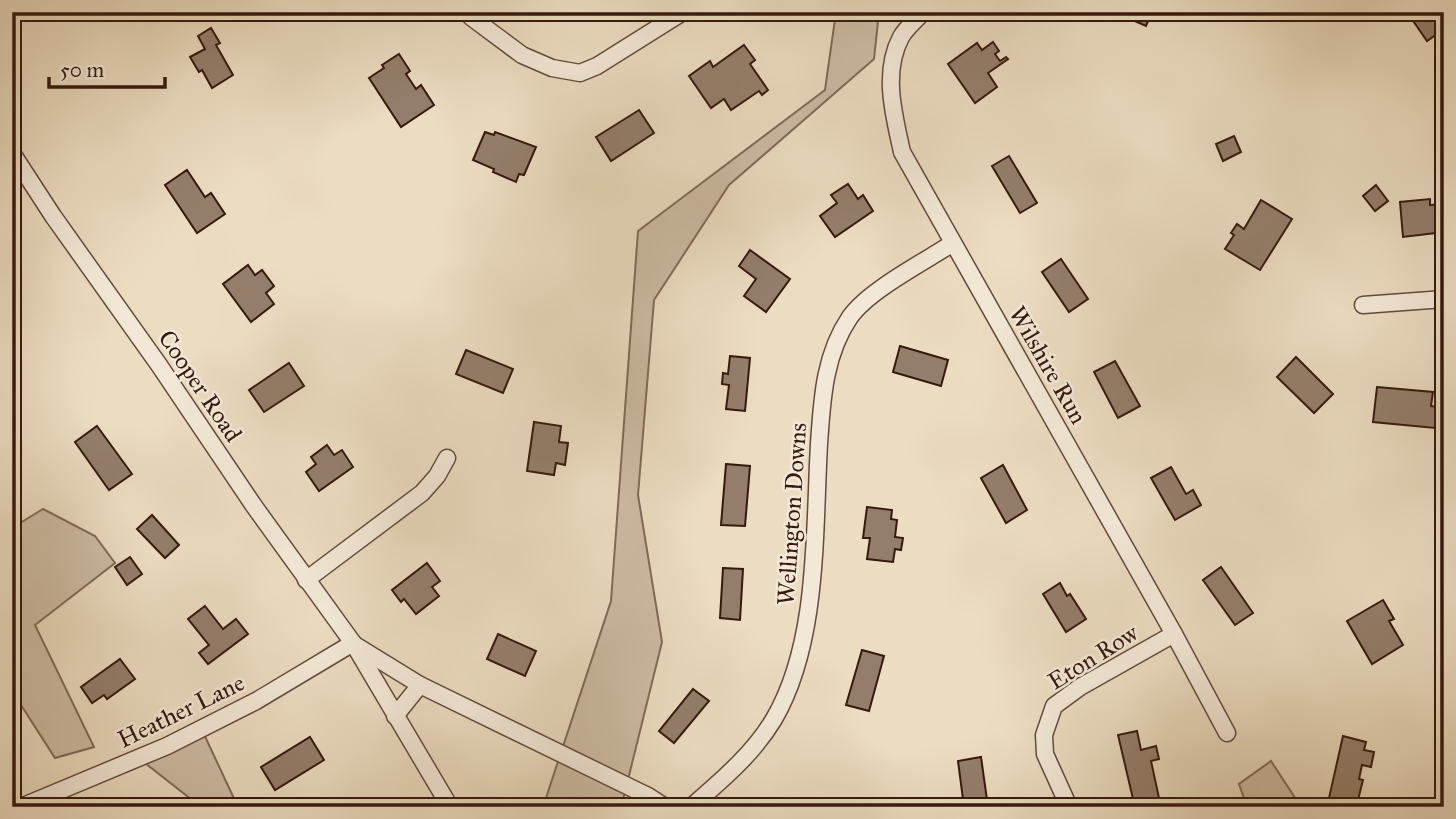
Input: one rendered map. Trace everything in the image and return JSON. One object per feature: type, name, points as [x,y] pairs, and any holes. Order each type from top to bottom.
[{"type":"street","points":[[471,17],[522,55],[552,68],[580,74],[683,12]]},
{"type":"street","name":"Wilshire Run","points":[[923,12],[901,36],[894,59],[890,96],[902,152],[1227,733]]},
{"type":"street","name":"Cooper Road","points":[[12,153],[306,580],[353,643],[450,807]]},
{"type":"street","name":"Wellington Downs","points":[[691,807],[736,768],[755,745],[790,687],[800,656],[809,614],[822,399],[830,357],[841,331],[851,315],[870,297],[953,243]]},
{"type":"street","points":[[1363,305],[1444,299]]},
{"type":"street","points":[[306,580],[422,493],[437,476],[447,458]]},
{"type":"street","name":"Eton Row","points":[[1069,807],[1045,754],[1044,735],[1054,706],[1080,687],[1174,634]]},
{"type":"street","name":"Cooper Road","points":[[353,643],[420,685],[648,796],[665,807]]},
{"type":"street","name":"Heather Lane","points":[[21,807],[167,746],[256,701],[353,643]]},
{"type":"street","points":[[395,716],[420,685]]},
{"type":"shaded area","points":[[836,12],[879,12],[874,59],[729,185],[654,300],[638,495],[662,642],[622,804],[626,807],[543,807],[611,601],[638,231],[825,90]]},
{"type":"shaded area","points":[[43,509],[95,536],[115,563],[35,625],[94,747],[55,758],[12,691],[12,528]]},
{"type":"shaded area","points":[[202,730],[238,807],[201,807],[136,756]]},
{"type":"shaded area","points":[[1271,761],[1301,807],[1247,807],[1239,784]]},
{"type":"building","points":[[1114,12],[1152,12],[1146,26]]},
{"type":"building","points":[[1407,12],[1433,12],[1444,29],[1427,41]]},
{"type":"building","points":[[211,28],[220,43],[216,45],[233,75],[212,88],[202,70],[199,72],[190,57],[205,49],[198,36]]},
{"type":"building","points":[[993,42],[999,51],[995,54],[1000,61],[1006,57],[1008,59],[988,73],[997,87],[975,103],[948,64],[977,43],[982,50]]},
{"type":"building","points":[[744,45],[755,60],[750,64],[768,90],[762,95],[759,91],[731,110],[724,99],[711,108],[689,76],[710,61],[713,67]]},
{"type":"building","points":[[399,54],[410,71],[406,74],[416,89],[421,85],[434,105],[401,127],[369,78]]},
{"type":"building","points":[[639,110],[654,133],[611,161],[596,137]]},
{"type":"building","points":[[485,132],[494,135],[495,132],[536,147],[524,175],[519,174],[516,182],[473,160]]},
{"type":"building","points":[[1234,136],[1241,152],[1223,161],[1216,144]]},
{"type":"building","points":[[1009,156],[1037,203],[1020,213],[992,166]]},
{"type":"building","points":[[187,170],[205,197],[211,193],[225,214],[197,233],[165,185]]},
{"type":"building","points":[[848,184],[858,199],[863,195],[873,211],[835,237],[820,216],[837,203],[831,195]]},
{"type":"building","points":[[1376,185],[1388,201],[1375,211],[1363,196]]},
{"type":"building","points":[[1430,199],[1430,205],[1444,204],[1444,232],[1403,237],[1400,202]]},
{"type":"building","points":[[1261,200],[1292,219],[1260,270],[1225,249],[1237,224],[1244,229]]},
{"type":"building","points":[[750,250],[790,279],[766,312],[744,296],[756,279],[739,266]]},
{"type":"building","points":[[1061,259],[1088,299],[1069,312],[1042,272]]},
{"type":"building","points":[[248,265],[255,275],[262,270],[274,286],[266,293],[274,304],[251,322],[223,284]]},
{"type":"building","points":[[900,346],[948,360],[941,386],[893,372]]},
{"type":"building","points":[[466,350],[513,369],[503,393],[456,374]]},
{"type":"building","points":[[730,356],[750,358],[745,411],[726,409],[729,385],[722,384],[723,373],[728,374]]},
{"type":"building","points":[[1296,357],[1333,394],[1314,413],[1277,377]]},
{"type":"building","points":[[1115,361],[1140,406],[1118,418],[1094,372]]},
{"type":"building","points":[[289,363],[304,386],[264,412],[249,390]]},
{"type":"building","points":[[1377,387],[1433,392],[1431,406],[1437,407],[1435,428],[1373,422]]},
{"type":"building","points":[[534,422],[561,426],[559,442],[568,443],[565,465],[556,463],[554,475],[527,471]]},
{"type":"building","points":[[97,426],[132,474],[109,490],[75,442]]},
{"type":"building","points":[[327,445],[334,455],[342,450],[353,467],[319,491],[306,472],[316,464],[311,457]]},
{"type":"building","points":[[726,464],[750,466],[745,526],[721,525]]},
{"type":"building","points":[[1003,465],[1027,510],[1006,523],[981,478]]},
{"type":"building","points":[[1171,467],[1186,494],[1193,490],[1201,505],[1175,520],[1151,478]]},
{"type":"building","points":[[867,507],[892,510],[891,519],[897,520],[895,537],[903,538],[901,550],[895,549],[893,562],[867,559],[870,538],[863,538]]},
{"type":"building","points":[[152,515],[179,545],[165,558],[137,529]]},
{"type":"building","points":[[130,557],[142,574],[127,585],[115,567]]},
{"type":"building","points":[[427,563],[440,581],[432,587],[439,596],[416,614],[404,599],[401,602],[392,590]]},
{"type":"building","points":[[1221,567],[1253,613],[1235,625],[1203,580]]},
{"type":"building","points":[[723,568],[743,569],[740,620],[720,618]]},
{"type":"building","points":[[1060,583],[1086,619],[1066,632],[1043,594]]},
{"type":"building","points":[[1383,600],[1394,619],[1389,621],[1403,645],[1372,664],[1347,621]]},
{"type":"building","points":[[205,606],[223,629],[236,619],[248,634],[208,664],[199,653],[209,645],[188,619]]},
{"type":"building","points":[[498,634],[536,651],[525,676],[487,659]]},
{"type":"building","points":[[862,650],[884,656],[869,711],[846,705]]},
{"type":"building","points":[[120,659],[135,679],[107,699],[104,695],[92,703],[81,687]]},
{"type":"building","points":[[693,689],[709,701],[674,743],[659,731]]},
{"type":"building","points":[[1137,731],[1141,750],[1156,746],[1159,759],[1151,761],[1159,798],[1134,803],[1118,735]]},
{"type":"building","points":[[1343,736],[1366,742],[1364,750],[1374,752],[1371,767],[1362,765],[1359,779],[1363,780],[1357,804],[1352,803],[1351,807],[1327,807]]},
{"type":"building","points":[[310,737],[324,760],[275,790],[261,767]]},
{"type":"building","points":[[981,757],[988,807],[964,807],[958,761]]}]
